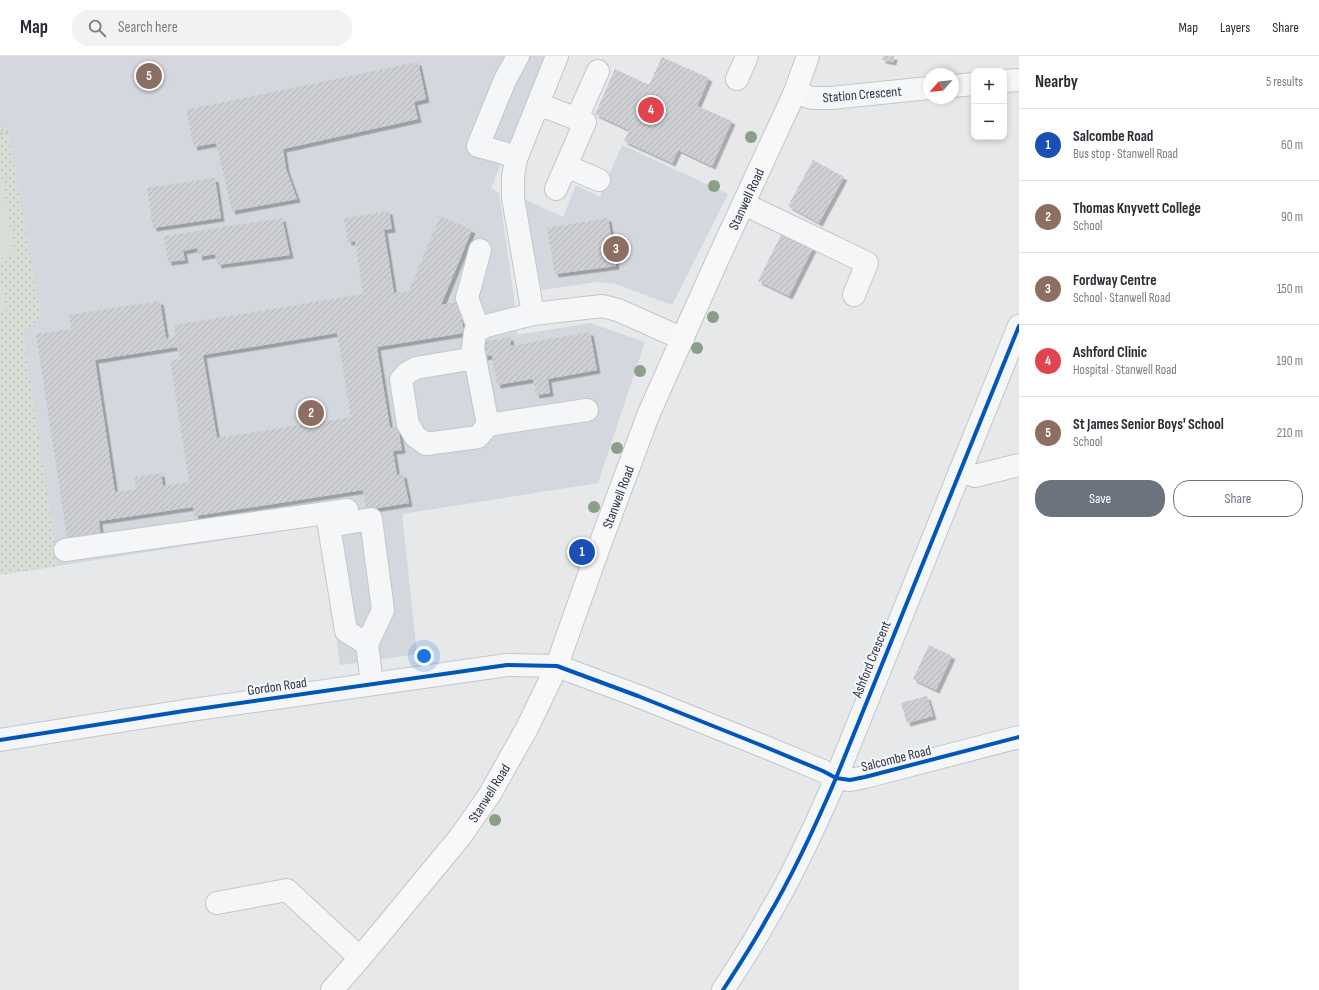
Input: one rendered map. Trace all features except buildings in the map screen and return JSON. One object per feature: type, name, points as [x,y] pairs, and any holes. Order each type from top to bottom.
[{"type":"main road","name":"Stanwell Road","points":[[332,990],[460,836],[490,794],[527,728],[558,666],[597,551],[649,414],[795,92],[808,56]]},
{"type":"street","points":[[516,159],[504,153],[478,146],[505,80],[518,56]]},
{"type":"street","points":[[533,314],[513,198],[513,177],[516,159],[557,56]]},
{"type":"street","points":[[738,79],[747,56]]},
{"type":"street","points":[[577,118],[598,71]]},
{"type":"street","points":[[1007,82],[1019,80]]},
{"type":"street","points":[[959,85],[971,84]]},
{"type":"street","name":"Station Crescent","points":[[795,92],[812,98],[831,98],[923,89]]},
{"type":"street","points":[[538,104],[585,122],[556,189]]},
{"type":"street","points":[[566,166],[599,180]]},
{"type":"street","points":[[744,204],[867,263],[854,295]]},
{"type":"street","points":[[479,330],[467,298],[480,250]]},
{"type":"street","points":[[488,425],[473,348],[475,332],[486,326],[533,314],[602,306],[618,310],[683,339]]},
{"type":"street","name":"Ashford Crescent","points":[[723,990],[770,914],[797,863],[836,778],[1019,326]]},
{"type":"street","points":[[475,358],[416,368],[407,373],[402,380],[408,424],[415,436],[426,444],[478,437],[488,425],[587,410]]},
{"type":"street","points":[[960,470],[975,476],[1019,466]]},
{"type":"street","points":[[65,550],[347,510],[349,523]]},
{"type":"street","points":[[367,644],[346,631],[329,526],[371,519],[383,610],[367,644],[372,684]]},
{"type":"street","name":"Gordon Road","points":[[0,740],[184,710],[507,664],[558,666]]},
{"type":"street","name":"Salcombe Road","points":[[558,666],[758,744],[836,778],[850,780],[865,777],[1019,738]]},
{"type":"street","points":[[217,903],[287,890],[360,958]]},
{"type":"path","points":[[0,134],[8,132]]},
{"type":"shaded area","points":[[0,56],[545,56],[491,188],[499,193],[514,298],[517,335],[590,323],[645,342],[598,483],[402,514],[417,654],[340,665],[321,525],[0,575]]},
{"type":"shaded area","points":[[7,126],[41,318],[23,333],[58,566],[0,575],[0,128]]},
{"type":"shaded area","points":[[622,145],[728,194],[672,305],[616,284],[597,282],[542,290],[520,197],[563,217],[576,185],[600,197]]},
{"type":"shaded area","points":[[0,167],[15,256],[0,259]]},
{"type":"shaded area","points":[[2,287],[6,312],[0,313],[0,288]]},
{"type":"cycle path","points":[[723,990],[751,947],[776,903],[820,815],[1019,326]]},
{"type":"cycle path","points":[[0,740],[184,711],[507,665],[557,666],[638,696],[758,744],[823,771],[836,778],[850,780],[1019,737]]},
{"type":"place","name":"St James Senior Boys' School","points":[[149,76]]},
{"type":"place","name":"Ashford Clinic","points":[[651,110]]},
{"type":"place","name":"Fordway Centre","points":[[616,249]]},
{"type":"place","name":"Thomas Knyvett College","points":[[311,413]]},
{"type":"place","name":"Salcombe Road","points":[[582,552]]}]
